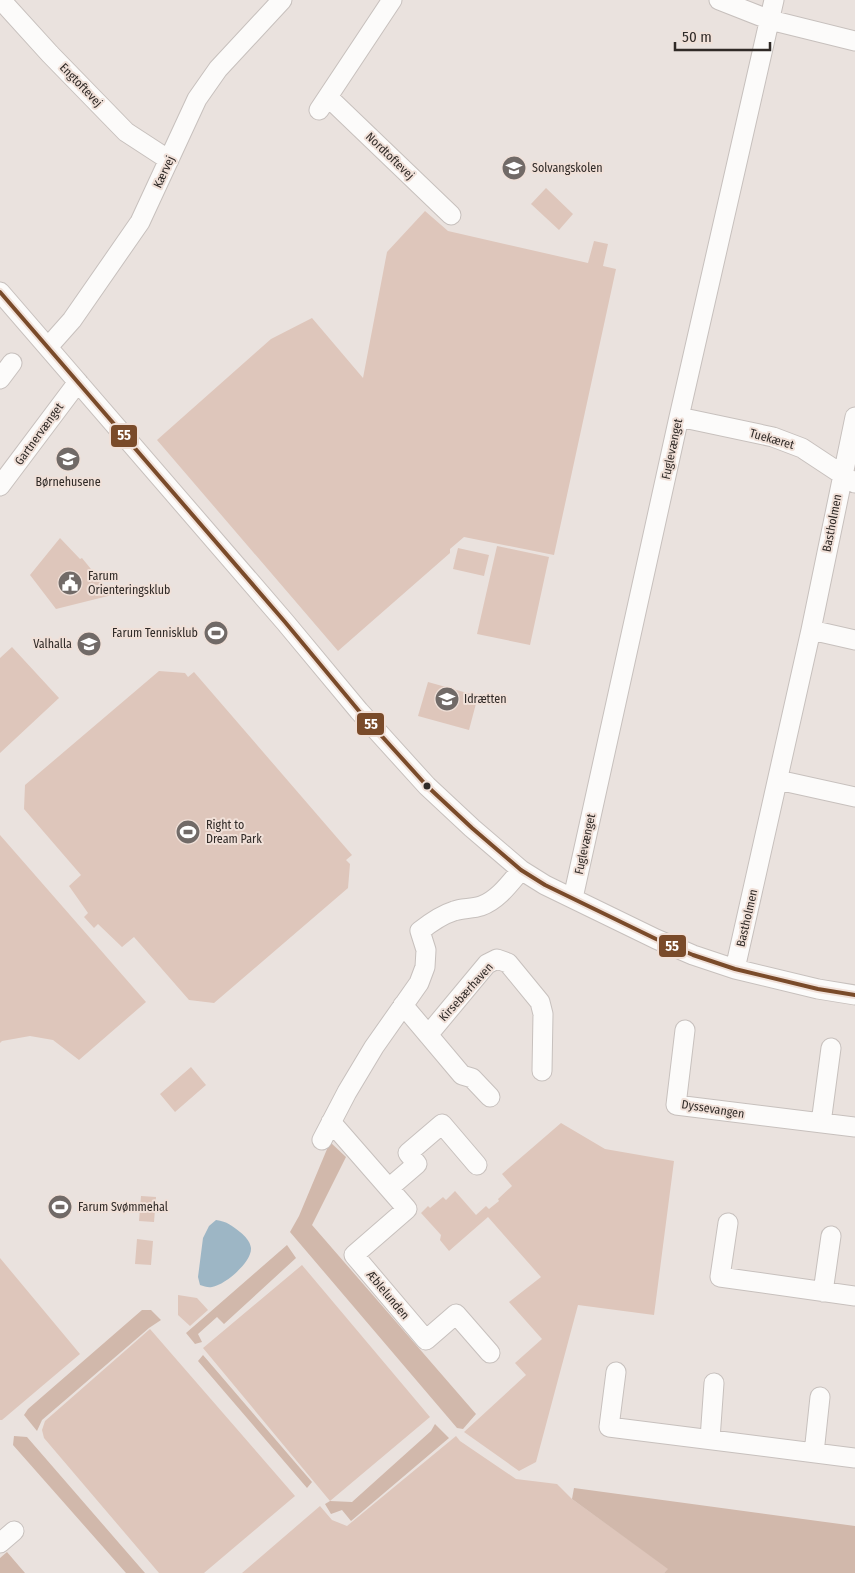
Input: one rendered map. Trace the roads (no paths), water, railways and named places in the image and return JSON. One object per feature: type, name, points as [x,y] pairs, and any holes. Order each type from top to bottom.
[{"type":"street","name":"Engtoftevej","points":[[1,0],[50,54],[126,132],[169,160]]},
{"type":"street","name":"Kærvej","points":[[48,347],[72,320],[140,222],[197,99],[218,69],[282,0]]},
{"type":"street","name":"Nordtoftevej","points":[[392,0],[324,103],[452,215]]},
{"type":"street","points":[[719,0],[770,20],[855,41]]},
{"type":"street","name":"Fuglevænget","points":[[573,898],[679,417],[774,0]]},
{"type":"street","points":[[0,292],[359,711],[422,780],[472,828],[521,870],[546,885],[693,955],[735,969],[818,989],[855,995]]},
{"type":"street","points":[[0,379],[12,363]]},
{"type":"street","name":"Gartnervænget","points":[[0,486],[78,382]]},
{"type":"street","name":"Tuekæret","points":[[679,417],[773,438],[802,448],[848,478]]},
{"type":"street","name":"Bastholmen","points":[[735,969],[811,630],[848,478],[855,417]]},
{"type":"street","points":[[811,630],[855,640]]},
{"type":"street","points":[[778,780],[855,797]]},
{"type":"street","points":[[322,1140],[374,1047],[419,982],[425,967],[426,950],[420,931],[436,919],[454,910],[481,906],[493,900],[521,870]]},
{"type":"street","name":"Kirsebærhaven","points":[[428,1035],[487,964],[497,959],[508,962],[540,1002],[543,1014],[542,1071]]},
{"type":"street","points":[[403,1005],[462,1075],[472,1078],[490,1096]]},
{"type":"street","name":"Dyssevangen","points":[[686,1030],[676,1105],[855,1128]]},
{"type":"street","points":[[821,1123],[831,1048]]},
{"type":"street","name":"Æblelunden","points":[[331,1122],[407,1210],[354,1255],[426,1340],[456,1314],[490,1353]]},
{"type":"street","points":[[389,1188],[417,1164],[408,1153],[442,1124],[477,1165]]},
{"type":"street","points":[[728,1223],[720,1277],[855,1296]]},
{"type":"street","points":[[823,1292],[831,1236]]},
{"type":"street","points":[[616,1372],[609,1427],[855,1458]]},
{"type":"street","points":[[710,1440],[714,1383]]},
{"type":"street","points":[[814,1452],[820,1397]]},
{"type":"water","points":[[216,1220],[229,1224],[240,1232],[250,1243],[251,1248],[247,1260],[237,1272],[224,1282],[209,1287],[200,1285],[198,1277],[203,1238],[209,1226]]},
{"type":"place","name":"Solvangskolen","points":[[514,168]]},
{"type":"place","name":"Børnehusene","points":[[68,459]]},
{"type":"place","name":"Farum Orienteringsklub","points":[[70,583]]},
{"type":"place","name":"Farum Tennisklub","points":[[216,633]]},
{"type":"place","name":"Valhalla","points":[[89,644]]},
{"type":"place","name":"Idrætten","points":[[447,699]]},
{"type":"place","name":"Right to Dream Park","points":[[188,832]]},
{"type":"place","name":"Farum Svømmehal","points":[[60,1207]]}]
